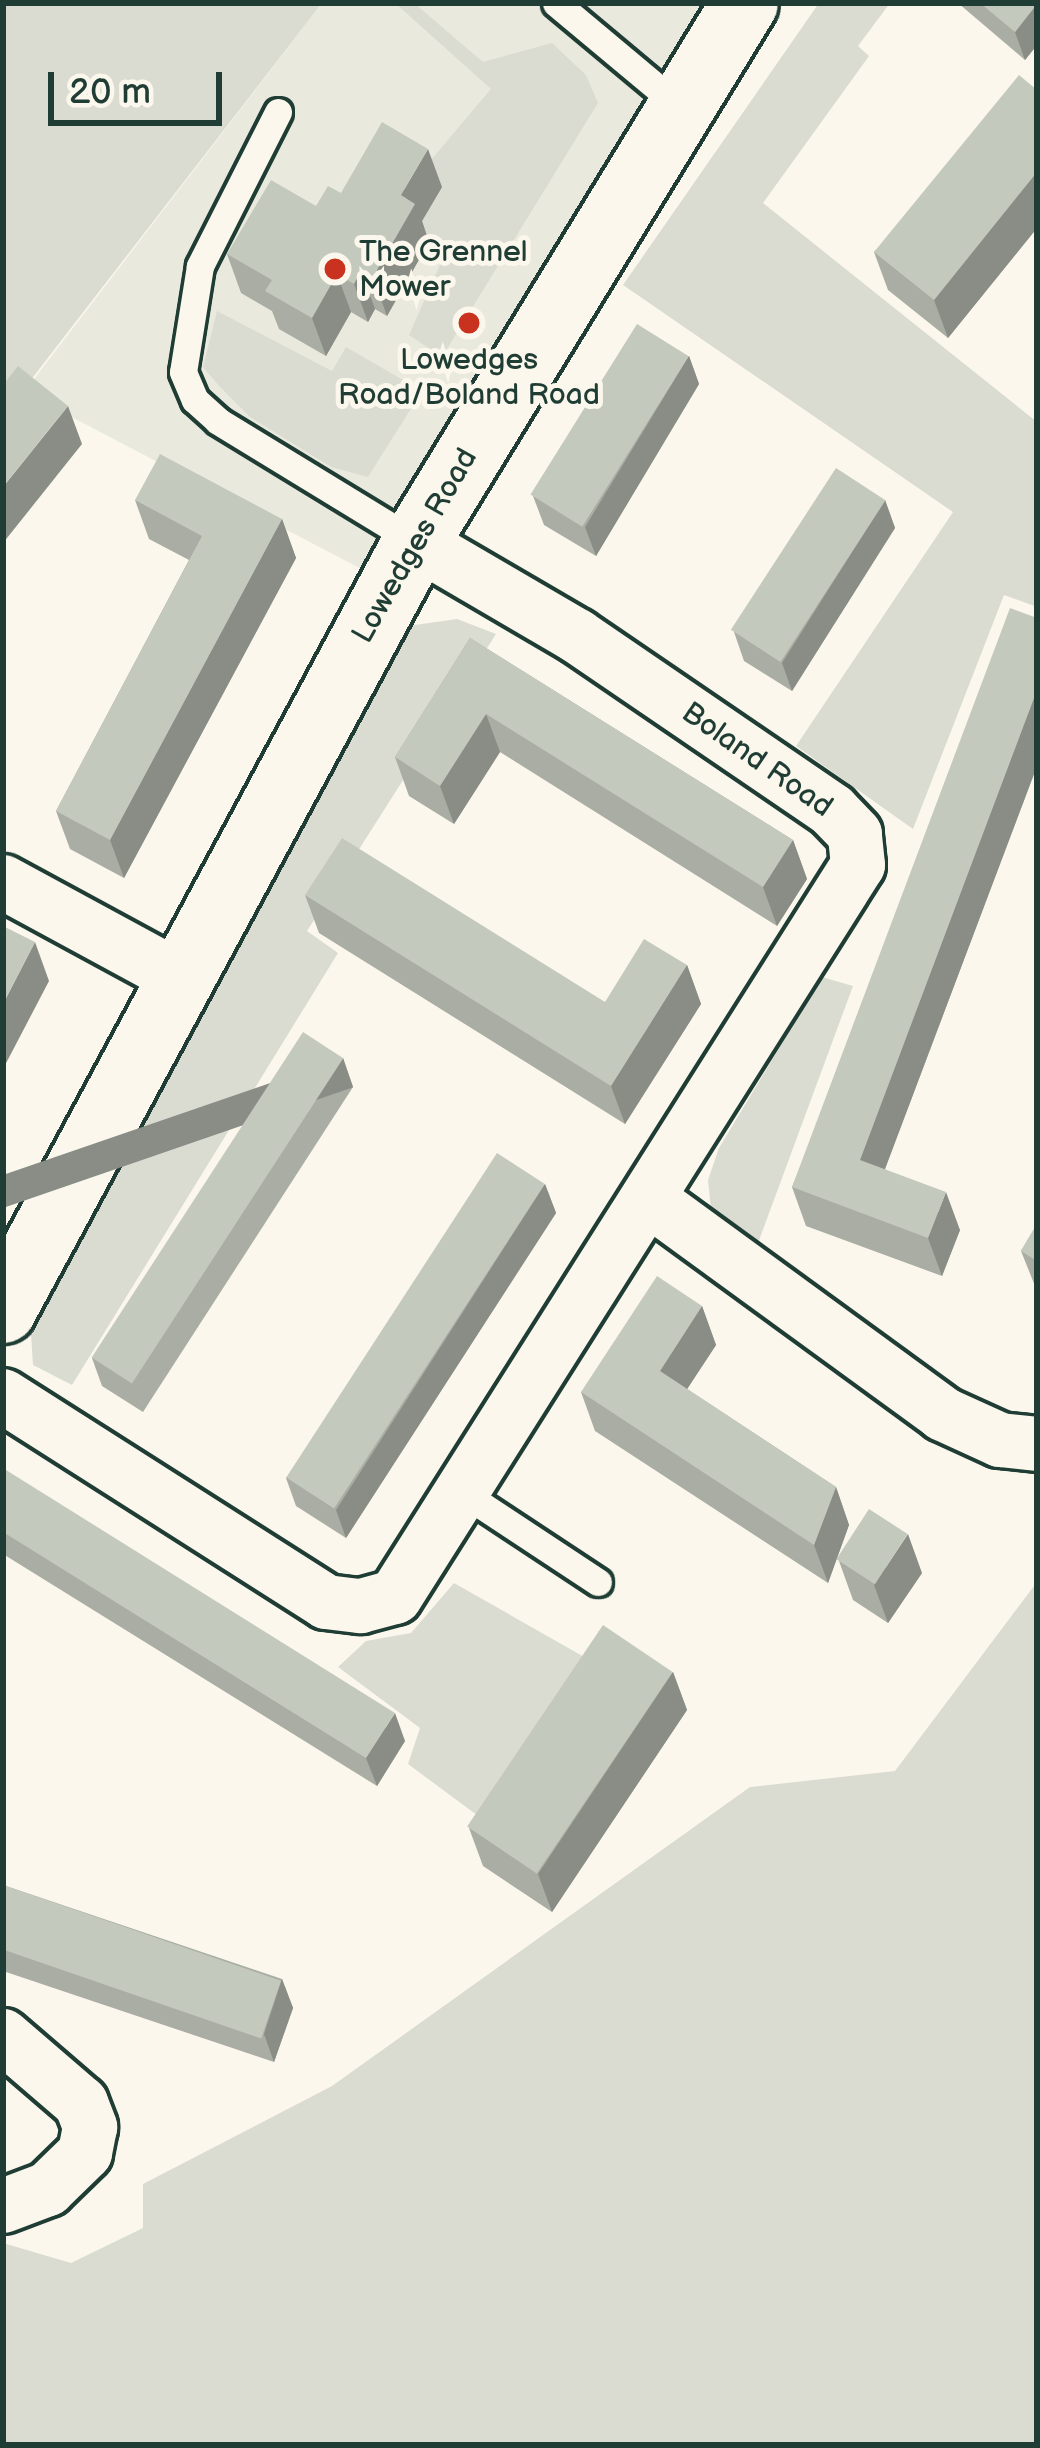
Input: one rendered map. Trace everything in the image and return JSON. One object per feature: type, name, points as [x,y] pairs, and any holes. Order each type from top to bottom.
[{"type":"street","name":"Lowedges Road","points":[[3,1310],[416,542],[677,104],[746,3]]},
{"type":"street","name":"Boland Road","points":[[3,1396],[326,1602],[361,1606],[395,1597],[466,1495],[858,865],[855,834],[832,810],[577,636],[416,542]]},
{"type":"street","points":[[3,882],[178,977]]},
{"type":"street","points":[[650,1200],[943,1414],[1000,1440],[1037,1444]]},
{"type":"street","points":[[3,2036],[81,2103],[89,2127],[85,2153],[48,2189],[3,2206]]},
{"type":"lane","points":[[556,3],[677,104]]},
{"type":"lane","points":[[278,112],[200,266],[183,372],[195,400],[218,421],[416,542]]},
{"type":"lane","points":[[466,1495],[598,1582]]},
{"type":"shaded area","points":[[3,3],[322,3],[3,416]]},
{"type":"shaded area","points":[[322,3],[745,3],[392,585],[24,392]]},
{"type":"shaded area","points":[[395,3],[414,3],[483,62],[552,43],[586,75],[598,103],[442,357],[409,335],[446,251],[415,234],[419,174],[491,89]]},
{"type":"shaded area","points":[[819,3],[890,3],[858,46],[869,56],[763,203],[1037,422],[1037,607],[1004,595],[913,829],[796,746],[953,512],[623,285]]},
{"type":"shaded area","points":[[217,311],[332,371],[346,347],[422,391],[368,477],[331,467],[250,417],[220,387],[203,367]]},
{"type":"shaded area","points":[[457,619],[496,634],[307,931],[338,953],[72,1385],[33,1365],[31,1334],[408,626]]},
{"type":"shaded area","points":[[822,977],[853,986],[758,1243],[711,1209],[708,1180],[719,1148]]},
{"type":"shaded area","points":[[1037,1582],[1037,2445],[3,2445],[3,2243],[71,2263],[143,2228],[143,2184],[332,2086],[750,1787],[895,1771]]},
{"type":"shaded area","points":[[454,1583],[593,1662],[489,1824],[408,1764],[420,1728],[338,1667],[366,1641],[411,1633]]},
{"type":"building","points":[[980,3],[1037,3],[1037,4],[1015,32]]},
{"type":"building","points":[[1019,75],[1037,90],[1037,172],[934,300],[874,252]]},
{"type":"building","points":[[382,122],[428,149],[401,195],[415,204],[373,277],[361,271],[354,284],[337,274],[312,318],[265,291],[272,280],[227,254],[271,180],[316,206],[328,186],[341,193]]},
{"type":"building","points":[[637,324],[689,356],[582,527],[530,494]]},
{"type":"building","points":[[18,366],[68,406],[3,487],[3,385]]},
{"type":"building","points":[[160,454],[282,519],[110,840],[56,811],[202,536],[135,500]]},
{"type":"building","points":[[836,468],[885,500],[780,662],[731,630]]},
{"type":"building","points":[[1010,608],[1037,618],[1037,690],[860,1160],[946,1192],[928,1238],[792,1187]]},
{"type":"building","points":[[470,638],[793,840],[763,887],[486,714],[440,786],[395,757]]},
{"type":"building","points":[[342,838],[605,1002],[644,939],[687,965],[611,1086],[305,895]]},
{"type":"building","points":[[3,926],[35,942],[3,1004]]},
{"type":"building","points":[[303,1032],[343,1058],[132,1384],[92,1357]]},
{"type":"building","points":[[497,1153],[545,1184],[334,1509],[286,1478]]},
{"type":"building","points":[[1037,1224],[1037,1261],[1021,1251]]},
{"type":"building","points":[[657,1276],[702,1306],[660,1371],[836,1487],[814,1545],[581,1392]]},
{"type":"building","points":[[6,1470],[395,1713],[366,1758],[3,1532]]},
{"type":"building","points":[[869,1509],[908,1534],[875,1584],[836,1559]]},
{"type":"building","points":[[603,1625],[673,1672],[537,1873],[467,1826]]},
{"type":"building","points":[[3,1885],[281,1981],[261,2038],[3,1950]]},
{"type":"place","name":"The Grennel Mower","points":[[335,269]]},
{"type":"place","name":"Lowedges Road/Boland Road","points":[[469,323]]}]
